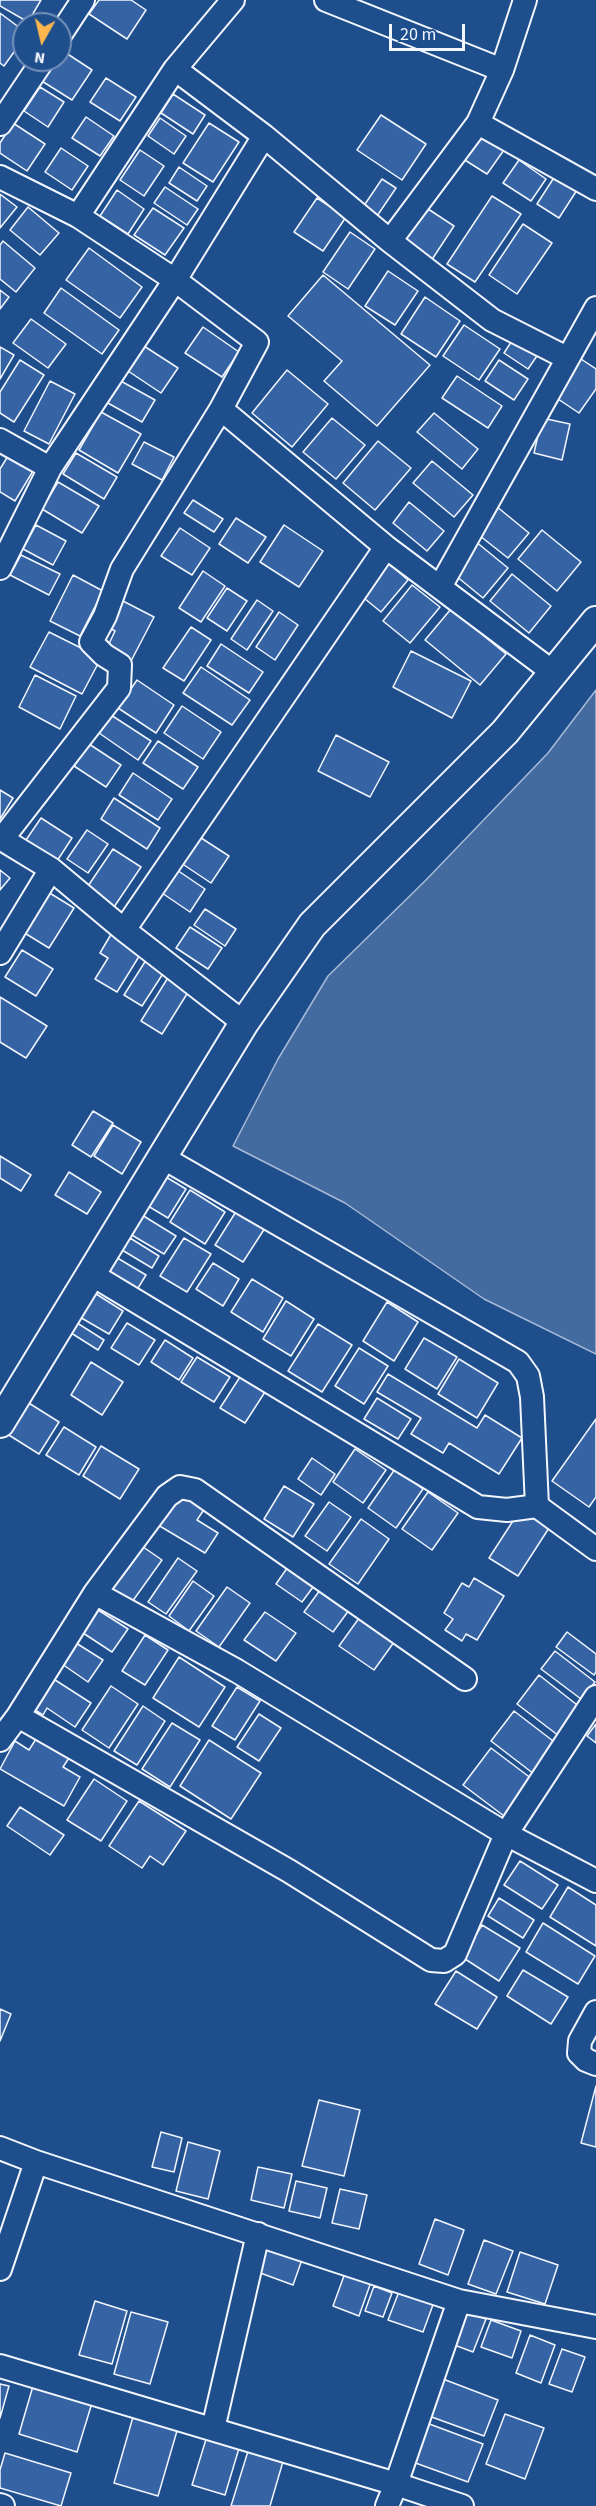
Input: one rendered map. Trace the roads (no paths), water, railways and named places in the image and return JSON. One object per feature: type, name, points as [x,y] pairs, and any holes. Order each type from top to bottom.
[{"type":"street","points":[[72,17],[83,0]]},
{"type":"street","points":[[78,216],[175,69],[233,0]]},
{"type":"street","points":[[326,0],[502,70]]},
{"type":"street","points":[[390,241],[478,123],[502,70],[525,0]]},
{"type":"street","points":[[175,69],[264,136],[390,241],[492,320],[567,358]]},
{"type":"street","points":[[0,124],[35,72]]},
{"type":"street","points":[[478,123],[596,189]]},
{"type":"street","points":[[0,568],[50,468],[175,280],[264,136]]},
{"type":"street","points":[[0,177],[78,216],[175,280],[257,342],[221,409],[122,570],[105,616],[91,642],[104,655],[120,665],[119,688],[1,839],[51,869],[124,930],[244,1023]]},
{"type":"street","points":[[440,587],[596,308]]},
{"type":"street","points":[[221,409],[386,546],[554,673]]},
{"type":"street","points":[[0,440],[50,468]]},
{"type":"street","points":[[124,930],[386,546]]},
{"type":"street","points":[[0,1423],[244,1023],[312,926],[505,732],[596,621]]},
{"type":"street","points":[[0,953],[51,869]]},
{"type":"street","points":[[162,1157],[518,1362],[528,1376],[532,1397],[537,1506]]},
{"type":"street","points":[[91,1274],[478,1507],[507,1510],[537,1506],[596,1549]]},
{"type":"street","points":[[0,1740],[18,1716],[95,1593],[167,1496],[180,1487],[195,1490],[465,1679]]},
{"type":"street","points":[[95,1593],[237,1671],[506,1834],[596,1881]]},
{"type":"street","points":[[18,1716],[289,1871],[431,1960],[444,1961],[455,1954],[506,1834],[596,1697]]},
{"type":"street","points":[[596,2012],[580,2041],[579,2053],[586,2060],[596,2064]]},
{"type":"street","points":[[0,2148],[36,2162],[459,2301],[596,2327]]},
{"type":"street","points":[[0,2269],[36,2162]]},
{"type":"street","points":[[213,2429],[258,2234]]},
{"type":"street","points":[[387,2506],[459,2301]]},
{"type":"street","points":[[0,2366],[396,2484],[462,2506]]},
{"type":"water","points":[[596,690],[596,1354],[484,1299],[345,1203],[233,1146],[278,1059],[328,976],[425,881],[548,753]]}]
